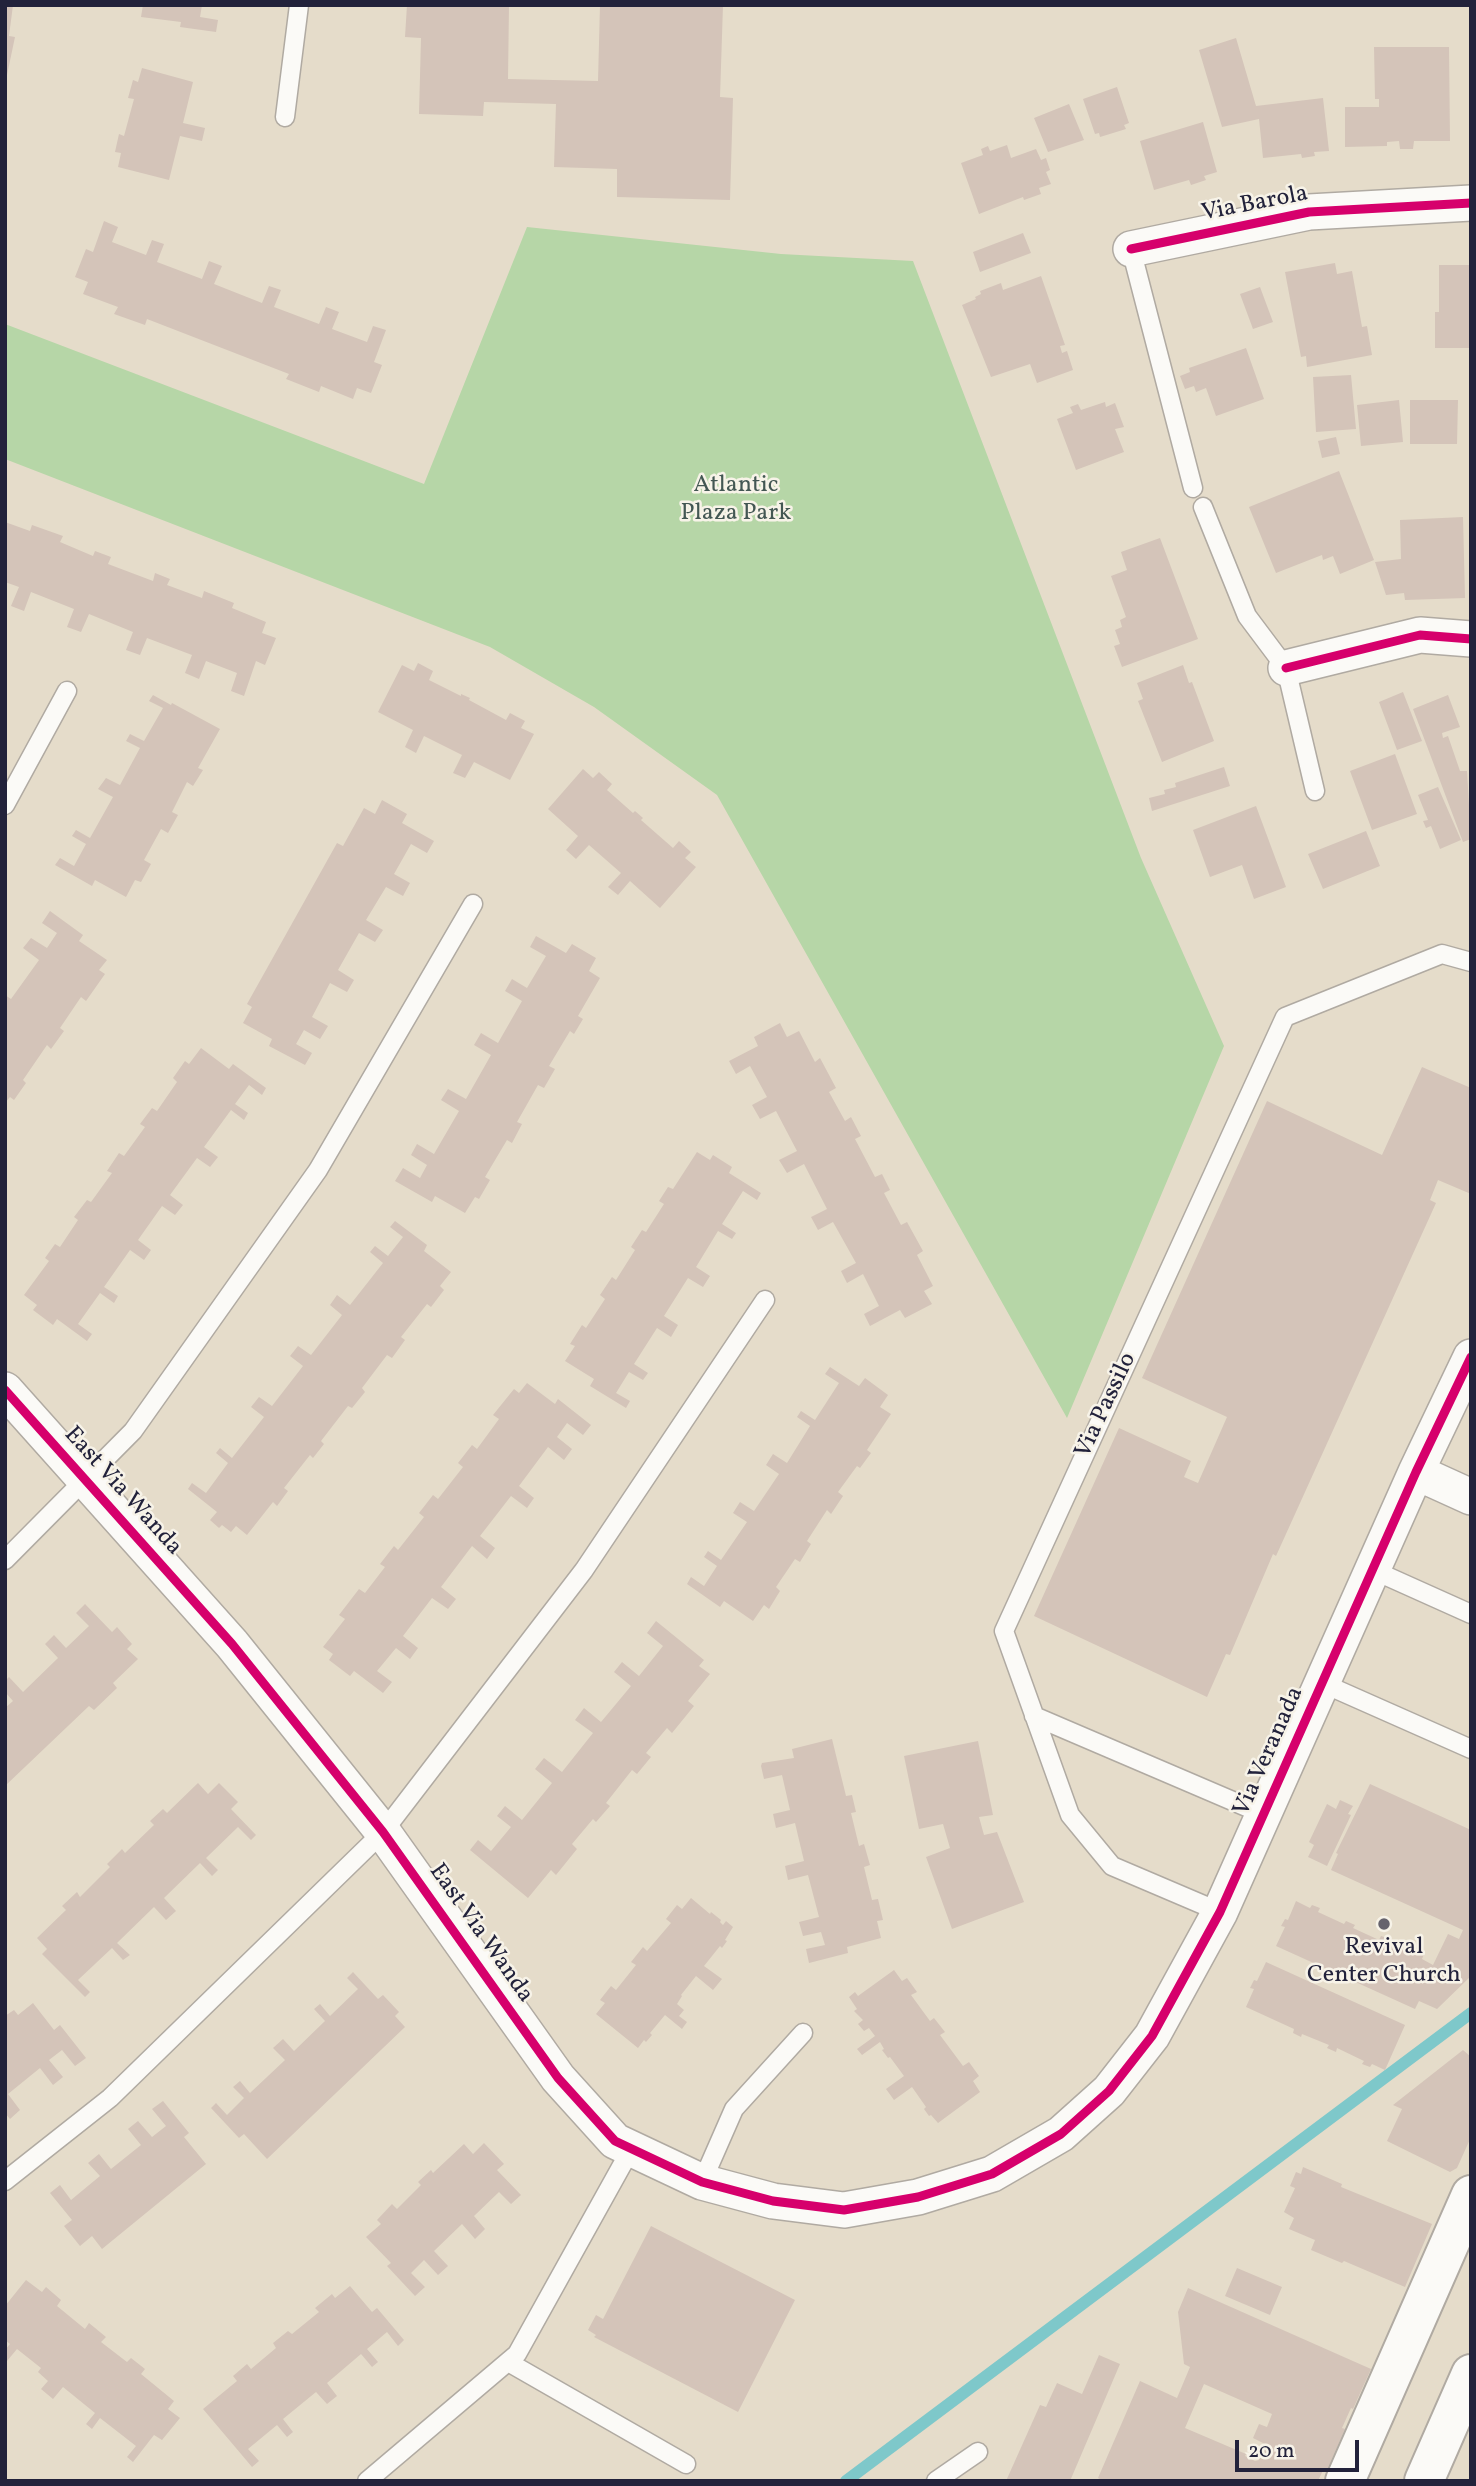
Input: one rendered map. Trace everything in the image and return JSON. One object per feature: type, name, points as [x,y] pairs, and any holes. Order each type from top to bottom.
[{"type":"main road","points":[[1345,2481],[1471,2195]]},
{"type":"main road","points":[[1424,2481],[1471,2374]]},
{"type":"street","name":"Via Barola","points":[[1131,248],[1309,212],[1471,203]]},
{"type":"street","points":[[1286,668],[1420,635],[1471,639]]},
{"type":"street","name":"Via Veranada","points":[[1061,2134],[1109,2091],[1152,2036],[1220,1912],[1416,1472],[1471,1357]]},
{"type":"street","name":"East Via Wanda","points":[[5,1390],[232,1644],[383,1832],[558,2078],[615,2141],[702,2182],[773,2201],[844,2210],[918,2197],[992,2174],[1061,2134]]},
{"type":"street","points":[[1416,1472],[1471,1497]]},
{"type":"lane","points":[[285,117],[299,5]]},
{"type":"lane","points":[[1131,248],[1193,488]]},
{"type":"lane","points":[[1203,507],[1247,616],[1286,668],[1315,791]]},
{"type":"lane","points":[[5,805],[67,691]]},
{"type":"lane","points":[[5,1560],[133,1431],[318,1170],[473,904]]},
{"type":"lane","name":"Via Passilo","points":[[1220,1912],[1112,1866],[1070,1815],[1004,1631],[1285,1017],[1442,954],[1471,962]]},
{"type":"lane","points":[[5,2181],[110,2098],[383,1832],[584,1570],[765,1300]]},
{"type":"lane","points":[[1373,1570],[1471,1614]]},
{"type":"lane","points":[[1322,1683],[1471,1749]]},
{"type":"lane","points":[[1034,1716],[1264,1814]]},
{"type":"lane","points":[[702,2182],[734,2109],[803,2033]]},
{"type":"lane","points":[[367,2481],[517,2354],[631,2149]]},
{"type":"lane","points":[[508,2362],[686,2464]]},
{"type":"lane","points":[[936,2481],[978,2452]]},
{"type":"green space","name":"Atlantic Plaza Park","points":[[527,227],[781,254],[913,261],[1141,858],[1224,1046],[1067,1418],[717,795],[594,707],[490,647],[5,459],[5,324],[424,484]]},
{"type":"building","points":[[5,5],[13,5],[9,36],[15,37],[7,75]]},
{"type":"building","points":[[143,5],[202,5],[200,17],[218,20],[216,32],[180,27],[181,22],[141,17]]},
{"type":"building","points":[[407,5],[509,5],[508,79],[598,81],[600,5],[723,5],[720,97],[733,98],[730,200],[617,197],[617,169],[554,167],[556,104],[484,102],[483,116],[419,114],[421,38],[405,37]]},
{"type":"building","points":[[1236,38],[1256,106],[1323,98],[1329,151],[1314,152],[1315,156],[1302,158],[1301,154],[1263,158],[1259,119],[1222,127],[1199,50]]},
{"type":"building","points":[[1374,47],[1449,47],[1450,141],[1414,141],[1413,149],[1400,149],[1399,141],[1387,142],[1387,146],[1345,147],[1345,107],[1379,107],[1379,99],[1375,99]]},
{"type":"building","points":[[142,68],[193,82],[183,123],[205,128],[202,141],[180,136],[169,180],[118,167],[121,153],[115,152],[119,134],[124,136],[134,99],[128,98],[133,80],[138,82]]},
{"type":"building","points":[[1117,87],[1129,123],[1124,125],[1126,129],[1100,137],[1099,133],[1095,134],[1083,99]]},
{"type":"building","points":[[1069,104],[1084,140],[1048,152],[1034,118]]},
{"type":"building","points":[[1203,122],[1217,172],[1204,176],[1206,180],[1191,185],[1189,180],[1154,190],[1140,141]]},
{"type":"building","points":[[1007,145],[1011,158],[1036,149],[1041,160],[1046,158],[1050,170],[1046,172],[1051,184],[1039,188],[1041,194],[1024,200],[1023,197],[979,214],[961,163],[983,155],[981,149],[988,146],[990,151]]},
{"type":"building","points":[[104,221],[118,227],[112,242],[146,255],[152,240],[164,244],[157,262],[202,279],[209,261],[222,266],[214,284],[262,303],[269,286],[281,290],[274,307],[319,324],[326,307],[339,312],[332,329],[367,342],[373,326],[386,330],[374,362],[382,365],[371,393],[357,388],[353,399],[321,386],[319,392],[286,379],[289,374],[147,319],[145,325],[114,314],[118,307],[83,294],[88,282],[75,277],[86,249],[93,252]]},
{"type":"building","points":[[1023,233],[1031,253],[980,272],[973,252]]},
{"type":"building","points":[[1335,263],[1337,274],[1352,271],[1362,327],[1367,326],[1372,355],[1307,367],[1306,356],[1301,357],[1285,272]]},
{"type":"building","points":[[1439,265],[1471,265],[1471,348],[1435,348],[1435,312],[1439,312]]},
{"type":"building","points":[[1041,276],[1065,345],[1060,346],[1062,353],[1067,351],[1073,370],[1037,383],[1030,364],[991,377],[962,305],[976,299],[975,297],[981,294],[980,291],[1001,283],[1003,290]]},
{"type":"building","points":[[1260,287],[1273,322],[1253,329],[1240,294]]},
{"type":"building","points":[[1246,348],[1264,399],[1216,416],[1206,388],[1196,392],[1194,386],[1185,389],[1180,376],[1190,372],[1189,368]]},
{"type":"building","points":[[1351,375],[1356,429],[1316,432],[1313,377]]},
{"type":"building","points":[[1399,400],[1403,442],[1361,446],[1357,405]]},
{"type":"building","points":[[1410,400],[1458,400],[1457,444],[1410,444]]},
{"type":"building","points":[[1105,402],[1106,407],[1115,403],[1124,427],[1115,429],[1124,452],[1076,470],[1057,419],[1073,413],[1070,407],[1078,404],[1081,410]]},
{"type":"building","points":[[1336,437],[1340,454],[1322,458],[1318,441]]},
{"type":"building","points":[[1339,471],[1374,560],[1340,574],[1333,556],[1323,560],[1322,555],[1276,573],[1249,507]]},
{"type":"building","points":[[1463,517],[1465,598],[1405,600],[1404,593],[1386,595],[1375,562],[1401,559],[1400,520]]},
{"type":"building","points":[[5,522],[30,531],[32,525],[63,536],[60,542],[93,556],[95,551],[111,557],[108,564],[153,581],[155,573],[170,579],[167,585],[202,598],[204,591],[234,603],[232,608],[266,622],[262,633],[276,638],[265,665],[256,661],[244,696],[231,691],[237,673],[206,661],[199,679],[185,673],[192,655],[147,638],[140,655],[126,650],[133,632],[89,614],[81,632],[67,627],[74,609],[31,592],[24,611],[11,606],[19,587],[5,582]]},
{"type":"building","points":[[1160,538],[1198,639],[1122,667],[1114,646],[1120,644],[1115,630],[1122,627],[1120,620],[1126,617],[1111,576],[1127,570],[1121,552]]},
{"type":"building","points":[[418,663],[433,671],[429,680],[470,698],[469,700],[506,720],[510,713],[525,721],[521,728],[534,734],[510,780],[474,762],[465,778],[453,773],[462,755],[424,736],[416,753],[405,747],[413,730],[378,712],[402,665],[414,671]]},
{"type":"building","points":[[1183,665],[1214,741],[1162,762],[1138,701],[1143,699],[1137,683]]},
{"type":"building","points":[[1403,692],[1422,741],[1397,750],[1379,702]]},
{"type":"building","points":[[153,695],[220,729],[198,768],[203,770],[193,786],[187,782],[172,812],[178,815],[168,833],[161,829],[144,860],[151,864],[141,882],[135,880],[126,897],[95,880],[92,886],[55,865],[60,858],[74,866],[86,844],[72,836],[76,830],[90,838],[113,797],[98,789],[106,778],[120,785],[140,748],[126,741],[130,734],[144,741],[163,708],[149,701]]},
{"type":"building","points":[[1448,695],[1460,727],[1442,733],[1443,738],[1448,736],[1460,771],[1467,771],[1471,839],[1463,842],[1413,709]]},
{"type":"building","points":[[1395,754],[1417,814],[1372,830],[1350,771]]},
{"type":"building","points":[[1224,767],[1230,786],[1152,811],[1149,798],[1165,794],[1164,790],[1176,787],[1175,783]]},
{"type":"building","points":[[583,769],[593,778],[599,772],[612,784],[607,790],[633,813],[635,811],[643,818],[641,820],[673,848],[679,841],[691,852],[685,858],[696,867],[660,908],[630,881],[618,895],[608,887],[621,873],[589,845],[576,859],[566,850],[578,836],[548,809]]},
{"type":"building","points":[[1438,787],[1461,840],[1440,849],[1431,826],[1426,828],[1423,821],[1428,820],[1418,795]]},
{"type":"building","points":[[382,800],[407,814],[402,823],[434,841],[427,853],[411,844],[394,874],[410,883],[403,896],[386,887],[366,920],[383,930],[375,942],[359,933],[338,970],[354,980],[347,992],[330,983],[312,1017],[328,1026],[320,1039],[304,1030],[296,1044],[312,1053],[305,1065],[269,1046],[272,1039],[243,1023],[252,1007],[247,1004],[337,843],[343,846],[364,808],[375,814]]},
{"type":"building","points":[[1256,806],[1286,887],[1254,899],[1242,865],[1210,877],[1193,830]]},
{"type":"building","points":[[1366,831],[1380,866],[1323,889],[1308,854]]},
{"type":"building","points":[[50,911],[83,935],[79,941],[107,960],[99,970],[105,974],[86,1001],[81,997],[60,1028],[64,1031],[51,1049],[47,1045],[23,1080],[26,1083],[14,1100],[10,1097],[5,1103],[5,995],[11,999],[39,960],[23,948],[31,938],[47,948],[57,933],[42,923]]},
{"type":"building","points":[[536,936],[566,953],[572,944],[596,958],[589,971],[600,978],[578,1016],[583,1019],[574,1034],[570,1031],[549,1066],[555,1069],[544,1088],[538,1085],[517,1122],[522,1124],[512,1143],[507,1140],[485,1177],[490,1180],[479,1199],[475,1197],[465,1213],[435,1196],[432,1202],[395,1181],[403,1168],[420,1178],[427,1165],[411,1155],[417,1144],[434,1154],[459,1111],[441,1100],[448,1089],[466,1099],[491,1055],[474,1045],[481,1033],[498,1043],[522,1001],[505,991],[512,979],[527,988],[546,956],[530,947]]},
{"type":"building","points":[[780,1023],[787,1037],[799,1031],[815,1062],[820,1058],[836,1088],[829,1092],[845,1121],[851,1117],[861,1136],[855,1139],[875,1177],[882,1174],[890,1190],[884,1193],[901,1225],[907,1222],[923,1251],[917,1255],[933,1286],[924,1291],[932,1304],[905,1318],[900,1310],[870,1326],[864,1314],[879,1306],[863,1274],[847,1283],[841,1271],[856,1263],[833,1222],[818,1230],[811,1217],[827,1209],[804,1164],[787,1173],[779,1160],[797,1151],[776,1111],[760,1119],[752,1105],[767,1097],[750,1066],[736,1074],[729,1061],[758,1046],[754,1037]]},
{"type":"building","points":[[201,1048],[229,1069],[233,1064],[266,1088],[262,1095],[249,1085],[235,1104],[248,1113],[244,1120],[231,1110],[204,1147],[218,1157],[210,1167],[197,1158],[170,1195],[183,1205],[175,1215],[162,1206],[138,1240],[151,1250],[144,1260],[130,1250],[104,1287],[118,1296],[114,1303],[100,1293],[78,1324],[92,1334],[87,1341],[57,1319],[53,1325],[33,1310],[37,1305],[24,1295],[49,1261],[45,1258],[55,1244],[60,1247],[78,1220],[74,1217],[87,1200],[91,1202],[112,1173],[107,1171],[119,1153],[124,1156],[145,1127],[140,1124],[152,1108],[157,1111],[177,1082],[173,1078],[185,1061],[189,1064]]},
{"type":"building","points":[[1422,1067],[1471,1088],[1471,1194],[1438,1180],[1430,1200],[1436,1203],[1276,1556],[1273,1554],[1230,1655],[1226,1654],[1207,1697],[1034,1616],[1119,1428],[1191,1461],[1184,1477],[1198,1483],[1227,1417],[1142,1378],[1267,1101],[1382,1155]]},
{"type":"building","points":[[697,1152],[710,1160],[713,1155],[732,1167],[729,1173],[761,1193],[757,1200],[743,1191],[722,1224],[736,1233],[732,1239],[718,1231],[696,1267],[710,1276],[703,1287],[688,1278],[664,1316],[678,1325],[671,1337],[657,1328],[634,1364],[648,1373],[643,1380],[629,1372],[616,1393],[630,1401],[626,1408],[590,1386],[594,1379],[565,1361],[575,1346],[570,1344],[582,1325],[586,1328],[605,1299],[600,1295],[612,1277],[616,1280],[635,1250],[631,1247],[642,1230],[646,1232],[664,1204],[659,1201],[668,1187],[673,1189]]},
{"type":"building","points":[[395,1221],[427,1245],[424,1251],[451,1272],[440,1286],[444,1290],[431,1307],[427,1304],[401,1337],[405,1340],[392,1358],[387,1355],[362,1388],[365,1392],[352,1408],[348,1406],[321,1441],[324,1444],[313,1458],[310,1455],[284,1488],[288,1491],[277,1506],[273,1502],[247,1535],[236,1526],[231,1532],[222,1525],[219,1528],[210,1520],[217,1512],[188,1489],[192,1483],[206,1493],[228,1463],[216,1453],[220,1448],[232,1458],[264,1417],[251,1407],[259,1397],[272,1406],[303,1366],[290,1356],[298,1346],[311,1355],[342,1315],[330,1305],[337,1295],[350,1305],[383,1263],[370,1252],[375,1246],[388,1256],[403,1237],[390,1227]]},
{"type":"building","points":[[830,1367],[859,1386],[865,1378],[888,1395],[880,1407],[891,1414],[867,1450],[871,1453],[860,1468],[857,1466],[838,1492],[843,1496],[831,1514],[827,1510],[807,1541],[811,1544],[800,1562],[795,1559],[776,1587],[780,1591],[769,1609],[764,1605],[753,1621],[724,1601],[720,1607],[687,1584],[691,1577],[704,1586],[717,1566],[704,1557],[708,1551],[721,1560],[747,1522],[733,1513],[740,1502],[754,1511],[779,1474],[766,1465],[773,1454],[787,1463],[810,1426],[797,1417],[801,1411],[815,1420],[839,1383],[825,1374]]},
{"type":"building","points":[[527,1383],[555,1404],[558,1399],[591,1425],[583,1435],[567,1423],[557,1437],[572,1449],[564,1460],[548,1447],[519,1486],[534,1498],[527,1508],[511,1496],[480,1536],[495,1548],[487,1559],[472,1546],[441,1587],[456,1599],[448,1609],[432,1598],[403,1636],[418,1648],[410,1659],[396,1648],[377,1671],[392,1682],[383,1693],[354,1671],[350,1676],[329,1660],[333,1654],[323,1647],[345,1619],[339,1615],[359,1589],[365,1593],[385,1567],[380,1564],[394,1546],[398,1550],[424,1517],[419,1513],[433,1495],[438,1499],[463,1467],[458,1463],[472,1445],[477,1449],[499,1419],[493,1415],[514,1389],[519,1393]]},
{"type":"building","points":[[85,1604],[112,1632],[117,1627],[132,1644],[127,1649],[138,1659],[113,1683],[117,1688],[94,1710],[89,1706],[5,1786],[5,1708],[13,1701],[5,1692],[5,1681],[9,1677],[23,1692],[58,1658],[45,1644],[54,1635],[66,1648],[89,1626],[76,1613]]},
{"type":"building","points":[[656,1621],[704,1660],[699,1666],[710,1674],[688,1701],[694,1706],[672,1733],[667,1728],[646,1753],[651,1757],[637,1774],[632,1770],[606,1803],[610,1806],[596,1822],[593,1819],[572,1844],[577,1849],[556,1875],[551,1870],[528,1898],[470,1850],[478,1840],[491,1851],[511,1827],[497,1816],[505,1806],[522,1820],[552,1783],[535,1769],[544,1758],[562,1772],[593,1733],[575,1720],[584,1708],[601,1722],[631,1686],[614,1672],[622,1662],[639,1676],[663,1646],[647,1633]]},
{"type":"building","points":[[832,1739],[846,1796],[852,1795],[856,1812],[851,1813],[859,1846],[864,1844],[870,1865],[864,1867],[872,1900],[878,1899],[883,1920],[877,1921],[881,1938],[847,1947],[848,1953],[809,1963],[806,1949],[825,1945],[821,1932],[803,1936],[799,1922],[819,1917],[808,1875],[788,1880],[785,1866],[804,1861],[795,1823],[776,1828],[773,1814],[790,1810],[782,1775],[764,1779],[761,1766],[762,1763],[794,1758],[792,1749]]},
{"type":"building","points":[[978,1741],[993,1815],[979,1817],[984,1835],[997,1832],[1024,1902],[952,1929],[926,1857],[950,1848],[943,1824],[919,1829],[904,1756]]},
{"type":"building","points":[[198,1783],[208,1794],[219,1783],[238,1802],[231,1809],[256,1835],[251,1840],[238,1827],[206,1858],[218,1870],[212,1876],[200,1863],[164,1898],[176,1911],[166,1920],[154,1907],[117,1943],[130,1955],[123,1960],[112,1948],[78,1980],[90,1992],[85,1997],[42,1954],[47,1949],[37,1938],[66,1910],[62,1906],[77,1892],[80,1897],[110,1867],[107,1864],[122,1849],[125,1853],[154,1825],[150,1821],[163,1809],[167,1813]]},
{"type":"building","points":[[1370,1784],[1471,1830],[1471,1976],[1437,2009],[1419,2001],[1415,2009],[1276,1946],[1285,1927],[1281,1926],[1285,1919],[1288,1920],[1296,1901],[1310,1908],[1312,1905],[1320,1908],[1318,1912],[1344,1924],[1346,1921],[1355,1925],[1353,1928],[1379,1940],[1381,1936],[1390,1939],[1389,1943],[1415,1955],[1417,1951],[1424,1954],[1422,1959],[1433,1965],[1448,1934],[1459,1939],[1463,1930],[1331,1870],[1338,1854],[1336,1853]]},
{"type":"building","points":[[1340,1800],[1353,1806],[1327,1866],[1308,1857],[1314,1845],[1309,1842],[1327,1804],[1336,1809]]},
{"type":"building","points":[[691,1898],[721,1920],[723,1925],[726,1921],[733,1927],[722,1948],[720,1946],[704,1966],[722,1979],[713,1990],[696,1976],[677,2004],[684,2010],[679,2016],[687,2022],[682,2029],[665,2015],[650,2033],[652,2035],[638,2048],[596,2014],[605,2003],[600,2000],[611,1986],[616,1990],[636,1965],[631,1962],[643,1947],[647,1951],[671,1923],[666,1919],[677,1905],[682,1909]]},
{"type":"building","points":[[1266,1962],[1405,2025],[1385,2070],[1372,2064],[1370,2067],[1362,2064],[1364,2061],[1337,2048],[1336,2052],[1327,2048],[1329,2045],[1302,2034],[1301,2037],[1293,2033],[1294,2029],[1246,2007],[1254,1989],[1250,1988],[1254,1980],[1257,1981]]},
{"type":"building","points":[[894,1970],[902,1981],[907,1978],[917,1992],[911,1995],[930,2021],[934,2018],[945,2032],[940,2035],[963,2066],[969,2062],[979,2076],[973,2081],[980,2092],[938,2123],[929,2116],[912,2087],[894,2100],[886,2089],[904,2076],[882,2050],[884,2049],[880,2042],[862,2055],[857,2049],[875,2036],[869,2028],[864,2031],[858,2024],[863,2020],[854,2011],[857,2009],[849,1997],[855,1992],[858,1996]]},
{"type":"building","points":[[353,1972],[378,1999],[383,1995],[399,2012],[395,2016],[405,2027],[267,2159],[244,2134],[239,2138],[211,2108],[216,2103],[227,2115],[244,2098],[233,2087],[240,2081],[250,2093],[285,2060],[273,2048],[283,2039],[294,2051],[325,2021],[314,2009],[320,2004],[330,2016],[358,1989],[347,1978]]},
{"type":"building","points":[[33,2003],[54,2030],[60,2025],[86,2058],[75,2066],[62,2050],[49,2060],[63,2077],[53,2085],[40,2068],[8,2094],[20,2110],[10,2119],[5,2113],[5,2016],[14,2010],[18,2015]]},
{"type":"building","points":[[1463,2050],[1471,2057],[1471,2137],[1457,2168],[1450,2172],[1387,2141],[1402,2109],[1393,2105]]},
{"type":"building","points":[[163,2101],[189,2133],[184,2137],[206,2164],[102,2249],[92,2236],[80,2246],[64,2226],[72,2220],[50,2193],[60,2185],[71,2200],[100,2176],[88,2163],[99,2154],[111,2169],[141,2145],[128,2129],[138,2121],[152,2137],[166,2126],[152,2109]]},
{"type":"building","points":[[484,2143],[504,2164],[497,2170],[521,2195],[511,2204],[499,2192],[474,2216],[485,2229],[475,2239],[462,2224],[434,2251],[448,2266],[438,2275],[424,2260],[411,2273],[425,2287],[415,2296],[387,2266],[391,2263],[366,2237],[381,2224],[377,2220],[392,2204],[397,2209],[421,2185],[418,2182],[431,2170],[433,2173],[464,2144],[473,2154]]},
{"type":"building","points":[[1303,2167],[1342,2184],[1341,2187],[1432,2224],[1405,2287],[1311,2250],[1315,2240],[1289,2229],[1294,2218],[1284,2212],[1295,2188],[1290,2186],[1296,2172],[1301,2174]]},
{"type":"building","points":[[651,2226],[795,2300],[738,2412],[594,2337],[596,2335],[588,2330],[596,2315],[603,2319]]},
{"type":"building","points":[[1237,2268],[1282,2287],[1270,2315],[1225,2296]]},
{"type":"building","points":[[26,2280],[42,2292],[46,2287],[61,2300],[57,2306],[85,2329],[89,2323],[106,2337],[101,2342],[127,2362],[131,2358],[145,2369],[141,2374],[174,2401],[168,2409],[180,2418],[162,2440],[154,2435],[133,2462],[127,2457],[136,2446],[100,2418],[92,2429],[86,2424],[95,2413],[63,2387],[53,2399],[41,2389],[48,2381],[38,2372],[41,2368],[17,2349],[5,2360],[5,2350],[10,2344],[5,2340],[5,2306]]},
{"type":"building","points":[[350,2286],[372,2312],[377,2308],[404,2340],[398,2346],[387,2332],[367,2349],[378,2362],[372,2367],[361,2354],[327,2383],[337,2396],[327,2404],[316,2392],[283,2419],[293,2432],[287,2437],[277,2425],[248,2449],[259,2461],[252,2467],[203,2409],[237,2381],[233,2376],[247,2364],[251,2369],[276,2348],[273,2343],[288,2331],[292,2334],[319,2312],[315,2308],[332,2294],[335,2298]]},
{"type":"building","points":[[1188,2288],[1371,2369],[1342,2428],[1345,2429],[1327,2470],[1324,2468],[1318,2481],[1103,2481],[1098,2478],[1140,2381],[1177,2398],[1190,2367],[1184,2364],[1178,2312]],"holes":[[[1204,2384],[1272,2414],[1267,2427],[1259,2424],[1253,2438],[1265,2444],[1259,2460],[1255,2461],[1245,2456],[1246,2454],[1185,2428]]]},
{"type":"building","points":[[1099,2355],[1120,2364],[1070,2481],[1006,2481],[1040,2405],[1046,2407],[1057,2383],[1082,2394]]},
{"type":"waterway","points":[[846,2481],[1471,2013]]},
{"type":"cycle path","points":[[1131,249],[1309,212],[1471,203]]},
{"type":"cycle path","points":[[1286,668],[1420,635],[1471,639]]},
{"type":"cycle path","points":[[5,1390],[232,1644],[383,1832],[558,2078],[615,2141],[702,2182],[773,2201],[844,2210],[918,2197],[992,2174],[1061,2134],[1109,2091],[1152,2036],[1220,1912],[1416,1472],[1471,1357]]},
{"type":"place","name":"Revival Center Church","points":[[1384,1924]]}]
